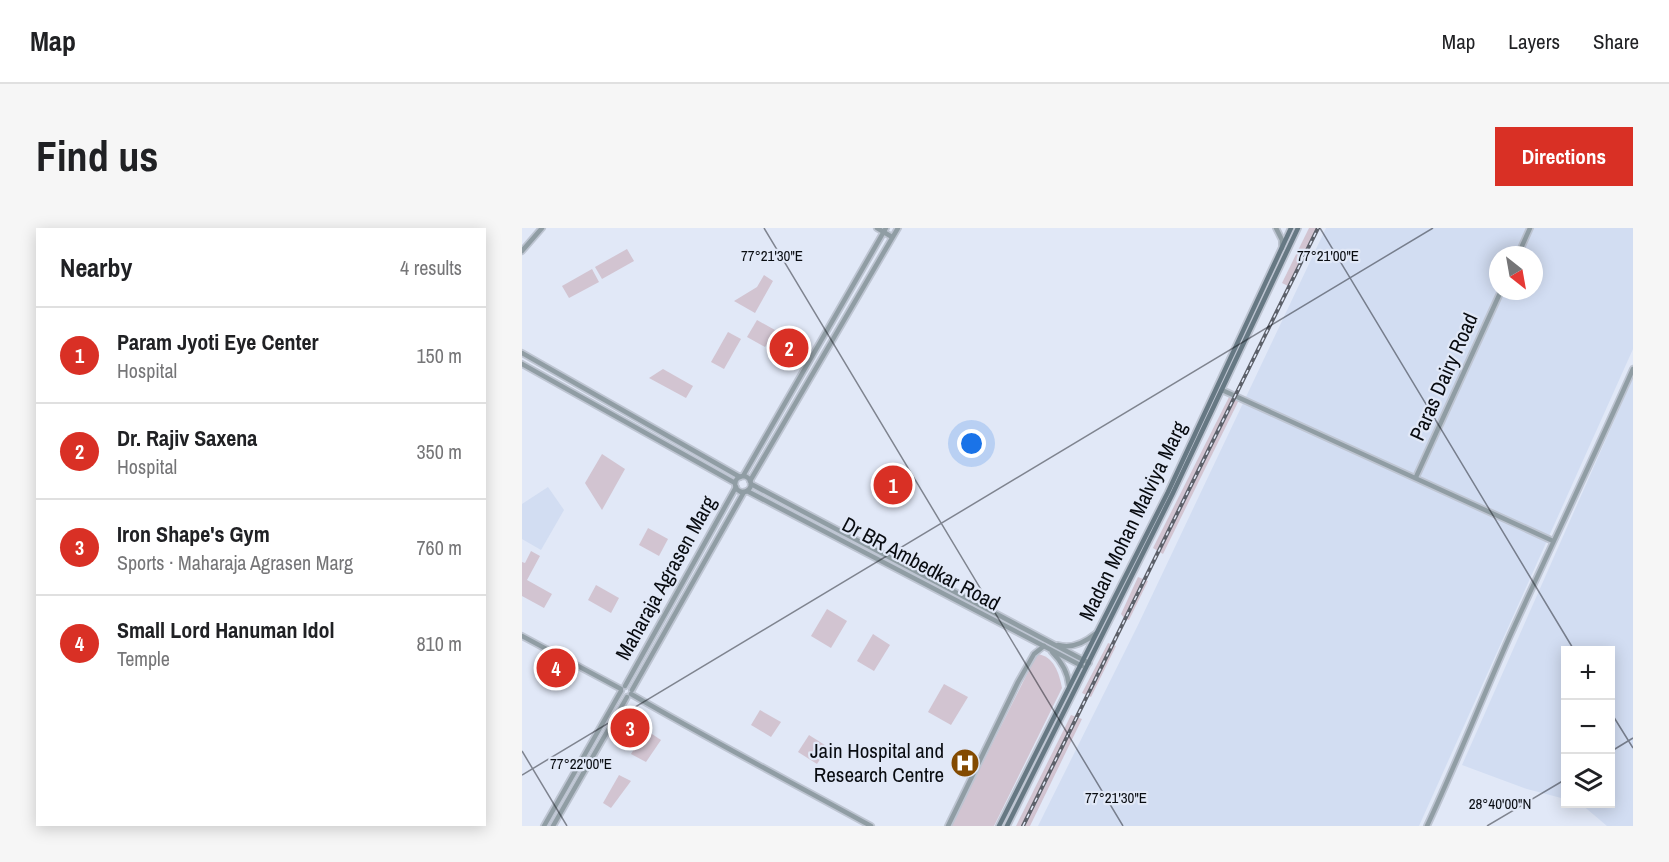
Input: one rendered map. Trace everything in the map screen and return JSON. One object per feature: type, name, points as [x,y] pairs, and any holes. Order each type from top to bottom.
[{"type":"main road","name":"Madan Mohan Malviya Marg","points":[[999,826],[1168,492],[1282,248],[1295,228]]},
{"type":"main road","name":"Madan Mohan Malviya Marg","points":[[1007,826],[1173,493],[1295,228]]},
{"type":"street","points":[[522,251],[542,228]]},
{"type":"street","points":[[877,228],[885,230],[892,237]]},
{"type":"street","points":[[522,364],[735,485],[738,490],[746,491],[898,228]]},
{"type":"street","points":[[1276,228],[1282,240],[1282,248]]},
{"type":"street","points":[[1522,246],[1530,228]]},
{"type":"street","points":[[735,485],[885,230]]},
{"type":"street","name":"Paras Dairy Road","points":[[1416,477],[1497,300]]},
{"type":"street","points":[[522,353],[741,476],[747,477],[751,483]]},
{"type":"street","points":[[1427,826],[1456,765],[1553,541],[1633,369]]},
{"type":"street","points":[[1222,390],[1553,541]]},
{"type":"street","name":"Dr BR Ambedkar Road","points":[[751,483],[1087,666]]},
{"type":"street","name":"Maharaja Agrasen Marg","points":[[544,826],[735,485]]},
{"type":"street","name":"Dr BR Ambedkar Road","points":[[746,491],[1032,641],[1048,646]]},
{"type":"street","name":"Maharaja Agrasen Marg","points":[[553,826],[746,491]]},
{"type":"street","points":[[948,826],[1034,654],[1048,646],[1072,646],[1084,642],[1095,634]]},
{"type":"street","points":[[522,636],[622,689]]},
{"type":"street","points":[[1048,646],[1063,664],[1069,686]]},
{"type":"street","name":"Maharaja Agrasen Marg","points":[[622,689],[630,687],[630,694]]},
{"type":"street","name":"Maharaja Agrasen Marg","points":[[622,689],[624,696],[630,694]]},
{"type":"street","points":[[630,694],[871,826]]},
{"type":"shaded area","points":[[1309,228],[1318,228],[1290,287],[1282,283]]},
{"type":"shaded area","points":[[1326,228],[1633,228],[1633,349],[1419,826],[1038,826],[1138,625]]},
{"type":"shaded area","points":[[627,249],[634,261],[602,279],[595,267]]},
{"type":"shaded area","points":[[592,269],[599,282],[569,298],[562,286]]},
{"type":"shaded area","points":[[764,275],[773,281],[755,313],[734,301],[757,287]]},
{"type":"shaded area","points":[[757,320],[775,330],[765,347],[747,337]]},
{"type":"shaded area","points":[[728,332],[741,339],[724,369],[711,362]]},
{"type":"shaded area","points":[[663,369],[693,386],[686,398],[649,378]]},
{"type":"shaded area","points":[[1633,378],[1633,826],[1607,826],[1586,808],[1615,808],[1615,646],[1561,646],[1561,798],[1527,789],[1462,765]]},
{"type":"shaded area","points":[[1230,395],[1239,400],[1163,554],[1153,548]]},
{"type":"shaded area","points":[[602,454],[625,469],[602,510],[585,483]]},
{"type":"shaded area","points":[[548,487],[564,510],[541,550],[522,539],[522,504]]},
{"type":"shaded area","points":[[648,528],[668,539],[659,556],[639,545]]},
{"type":"shaded area","points":[[531,551],[540,556],[527,580],[552,594],[544,608],[522,596],[522,562],[525,563]]},
{"type":"shaded area","points":[[1138,577],[1148,581],[1129,620],[1121,614]]},
{"type":"shaded area","points":[[596,585],[619,598],[611,613],[588,600]]},
{"type":"shaded area","points":[[827,609],[847,621],[831,648],[811,636]]},
{"type":"shaded area","points":[[873,634],[890,645],[874,671],[857,661]]},
{"type":"shaded area","points":[[1108,643],[1116,646],[1091,697],[1082,693]]},
{"type":"shaded area","points":[[1037,654],[1043,655],[1052,662],[1062,688],[994,826],[951,826]]},
{"type":"shaded area","points":[[944,684],[968,697],[951,725],[928,712]]},
{"type":"shaded area","points":[[760,710],[781,722],[771,737],[751,725]]},
{"type":"shaded area","points":[[1071,715],[1082,719],[1030,826],[1016,826]]},
{"type":"shaded area","points":[[646,730],[661,740],[646,762],[631,754]]},
{"type":"shaded area","points":[[809,735],[828,747],[817,764],[798,752]]},
{"type":"shaded area","points":[[619,775],[631,781],[611,808],[603,803]]},
{"type":"railway","points":[[1023,826],[1318,228]]},
{"type":"place","name":"Dr. Rajiv Saxena","points":[[789,348]]},
{"type":"place","name":"Param Jyoti Eye Center","points":[[893,485]]},
{"type":"place","name":"Small Lord Hanuman Idol","points":[[556,668]]},
{"type":"place","name":"Iron Shape's Gym","points":[[630,728]]},
{"type":"place","name":"Jain Hospital and Research Centre","points":[[965,763]]}]
